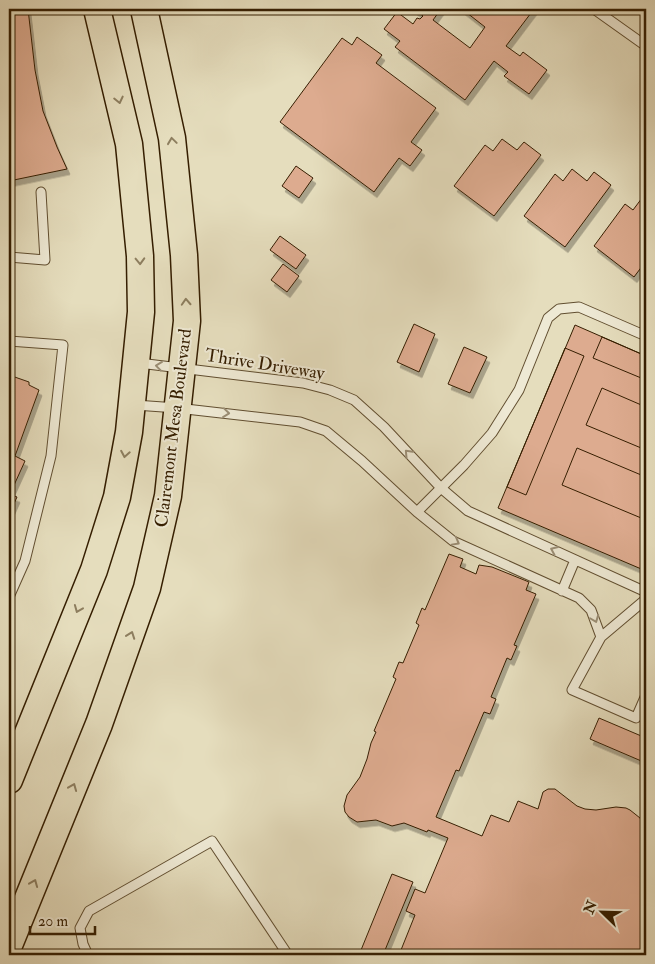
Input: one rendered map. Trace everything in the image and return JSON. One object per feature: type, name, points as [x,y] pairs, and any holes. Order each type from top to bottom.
[{"type":"main road","points":[[9,780],[94,570],[117,496],[129,432],[141,312],[140,256],[129,144],[97,9]]},
{"type":"main road","name":"Clairemont Mesa Boulevard","points":[[9,945],[99,724],[147,588],[168,496],[186,321],[184,255],[172,138],[144,9]]},
{"type":"lane","points":[[594,9],[646,46]]},
{"type":"lane","points":[[9,257],[45,260],[41,192]]},
{"type":"lane","points":[[417,512],[464,466],[492,433],[519,390],[548,318],[559,309],[579,307],[646,336]]},
{"type":"lane","points":[[9,342],[63,345],[51,456],[25,561],[9,597]]},
{"type":"lane","name":"Thrive Driveway","points":[[136,363],[303,383],[330,390],[354,400],[384,427],[442,488],[468,511],[646,592]]},
{"type":"lane","points":[[131,405],[177,408],[300,422],[326,431],[362,461],[417,512],[453,541],[579,598],[591,610],[601,637]]},
{"type":"lane","points":[[562,591],[575,560]]},
{"type":"lane","points":[[646,599],[601,637],[572,690],[636,718],[646,695]]},
{"type":"lane","points":[[88,955],[83,944],[80,928],[89,911],[212,841],[288,955]]},
{"type":"building","points":[[9,9],[28,9],[35,70],[43,111],[67,169],[9,181]]},
{"type":"building","points":[[414,9],[441,9],[433,20],[470,48],[485,27],[462,9],[534,9],[506,46],[520,56],[523,52],[547,70],[529,94],[504,76],[508,72],[494,61],[465,100],[395,47],[400,41],[384,29],[397,12],[413,24],[417,18],[420,19],[423,16]]},
{"type":"building","points":[[357,37],[382,55],[376,63],[436,108],[411,142],[422,150],[410,166],[399,158],[374,192],[280,122],[342,38],[352,45]]},
{"type":"building","points":[[502,139],[517,150],[524,142],[541,155],[494,216],[454,186],[485,145],[493,151]]},
{"type":"building","points":[[296,166],[313,178],[299,198],[282,186]]},
{"type":"building","points":[[572,169],[587,181],[594,172],[611,185],[565,247],[524,216],[555,174],[563,181]]},
{"type":"building","points":[[642,198],[646,202],[646,261],[634,277],[594,246],[625,204],[633,210]]},
{"type":"building","points":[[280,236],[306,255],[296,269],[270,250]]},
{"type":"building","points":[[283,264],[299,276],[287,292],[271,280]]},
{"type":"building","points":[[414,324],[435,334],[419,372],[397,362]]},
{"type":"building","points":[[575,325],[646,356],[646,571],[498,508]]},
{"type":"building","points":[[602,337],[646,356],[646,380],[593,358]]},
{"type":"building","points":[[464,347],[487,357],[470,393],[448,384]]},
{"type":"building","points":[[565,348],[584,356],[526,495],[507,487]]},
{"type":"building","points":[[9,375],[29,382],[29,385],[39,390],[15,456],[25,461],[10,494],[17,497],[9,515]]},
{"type":"building","points":[[602,388],[646,407],[646,450],[586,425]]},
{"type":"building","points":[[577,448],[646,477],[646,520],[562,485]]},
{"type":"building","points":[[449,554],[463,559],[460,567],[476,574],[479,565],[492,567],[529,582],[526,590],[536,594],[514,645],[517,646],[511,660],[507,658],[491,697],[496,699],[490,714],[484,712],[459,771],[456,770],[436,817],[482,836],[491,815],[509,822],[518,801],[538,809],[543,792],[548,789],[555,789],[577,806],[585,809],[596,810],[616,807],[630,810],[640,818],[646,828],[646,955],[399,955],[415,915],[406,911],[415,889],[425,893],[448,838],[404,823],[392,826],[376,820],[357,822],[349,817],[345,812],[344,806],[347,795],[360,777],[367,759],[376,732],[374,731],[396,679],[393,677],[399,662],[403,663],[419,625],[416,623],[422,608],[425,610]]},
{"type":"building","points":[[599,718],[646,738],[646,763],[590,739]]},
{"type":"building","points":[[392,874],[413,882],[383,955],[359,955]]}]
